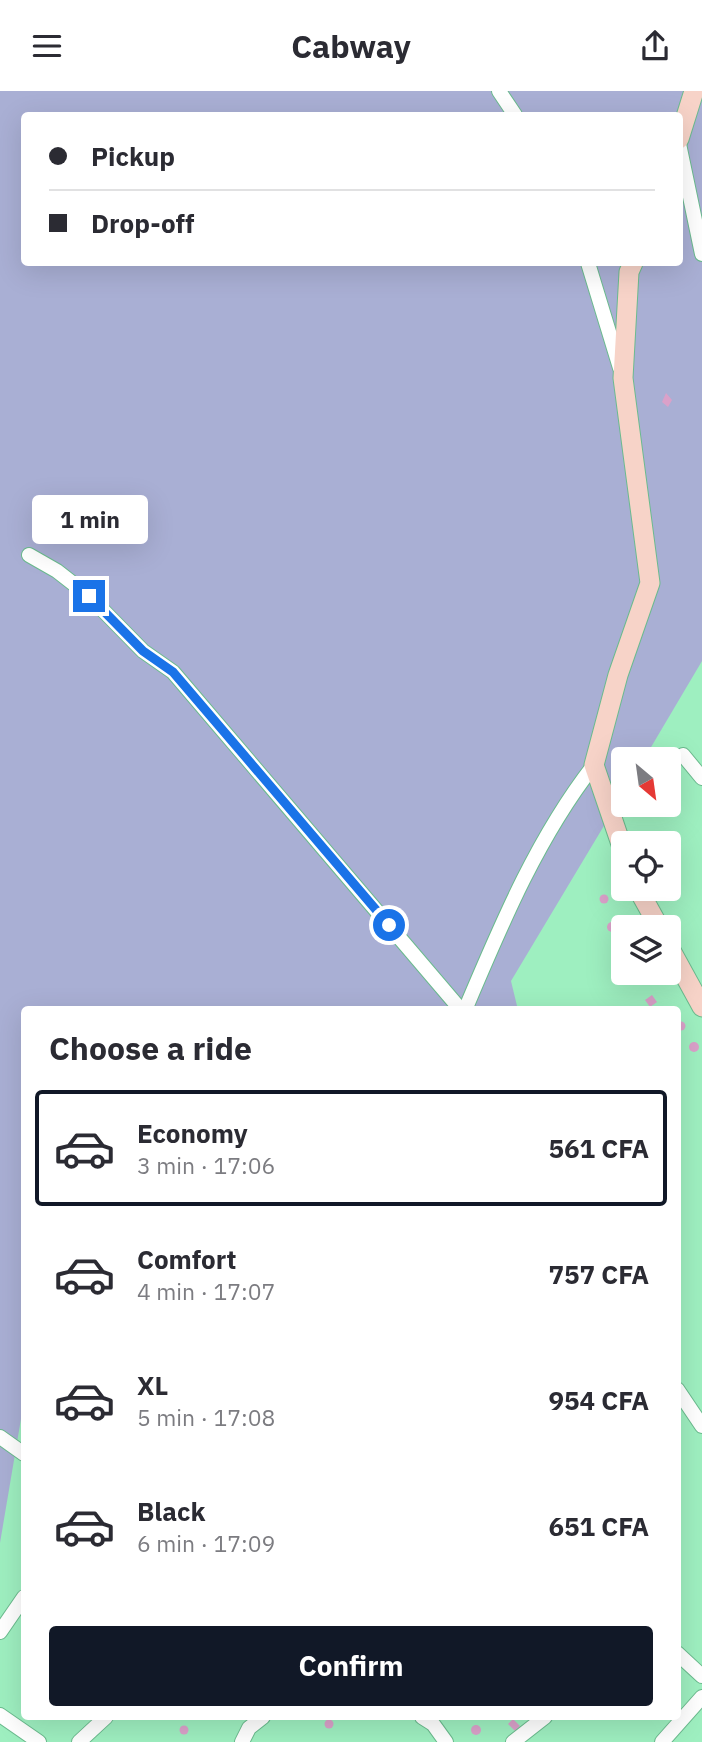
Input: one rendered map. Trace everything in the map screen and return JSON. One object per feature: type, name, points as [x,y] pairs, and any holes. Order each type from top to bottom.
[{"type":"main road","points":[[683,128],[694,91]]},
{"type":"main road","points":[[617,831],[594,765],[618,675],[650,583],[623,378],[629,272],[632,266]]},
{"type":"main road","points":[[681,969],[702,1007]]},
{"type":"street","points":[[499,91],[513,112]]},
{"type":"street","points":[[683,161],[702,254]]},
{"type":"street","points":[[590,266],[623,378]]},
{"type":"street","points":[[29,555],[57,571],[89,596],[143,651],[173,672],[460,1006]]},
{"type":"street","points":[[683,755],[702,778]]},
{"type":"street","points":[[465,1006],[498,931],[542,844],[594,765]]},
{"type":"street","points":[[681,1395],[702,1426]]},
{"type":"street","points":[[0,1437],[21,1452]]},
{"type":"street","points":[[0,1632],[21,1601]]},
{"type":"street","points":[[681,1657],[702,1676]]},
{"type":"street","points":[[662,1742],[702,1697]]},
{"type":"street","points":[[0,1715],[39,1742]]},
{"type":"street","points":[[79,1742],[103,1720]]},
{"type":"street","points":[[242,1742],[249,1728],[259,1720]]},
{"type":"street","points":[[427,1720],[446,1742]]},
{"type":"street","points":[[513,1742],[541,1720]]},
{"type":"shaded area","points":[[0,91],[702,91],[702,661],[651,747],[611,747],[611,814],[511,981],[517,1006],[21,1006],[21,1419],[0,1543]]},
{"type":"building","points":[[666,393],[672,400],[668,407],[662,402]]},
{"type":"building","points":[[604,895],[608,899],[604,903],[600,899]]},
{"type":"building","points":[[652,995],[657,1002],[649,1006],[645,1000]]},
{"type":"building","points":[[694,1042],[698,1043],[698,1051],[694,1052],[690,1051],[689,1047],[690,1043]]},
{"type":"building","points":[[328,1720],[334,1724],[329,1729],[324,1724]]},
{"type":"building","points":[[514,1720],[520,1726],[515,1731],[508,1724]]},
{"type":"building","points":[[476,1725],[481,1730],[476,1735],[471,1730]]},
{"type":"building","points":[[184,1726],[188,1730],[184,1734],[180,1730]]},
{"type":"route","points":[[89,596],[143,651],[173,672],[389,925]]}]
